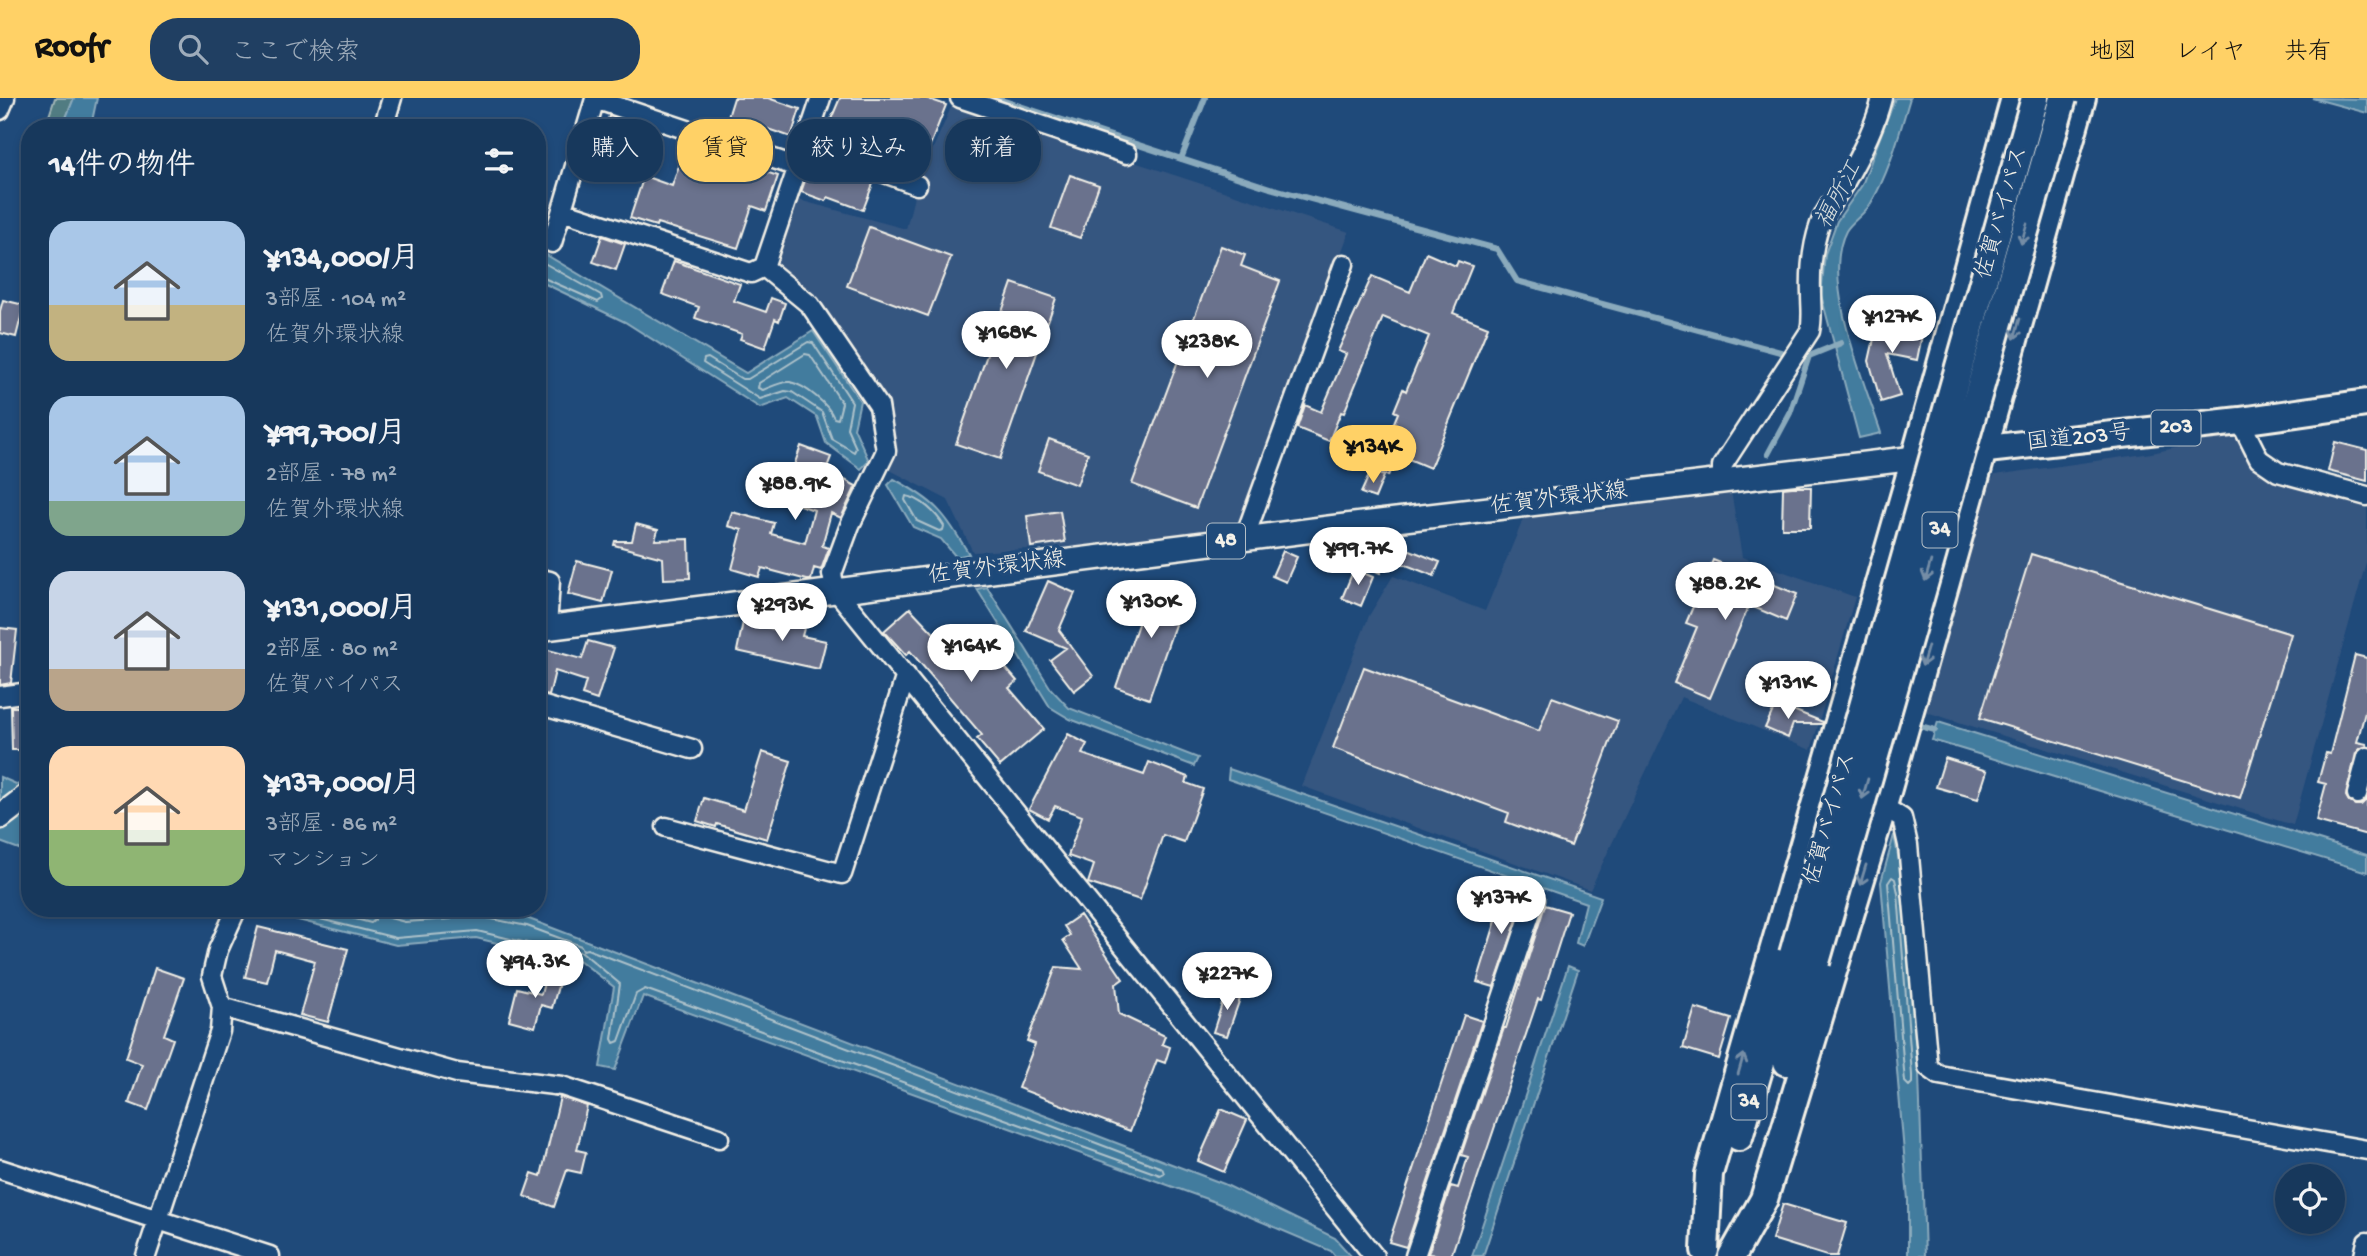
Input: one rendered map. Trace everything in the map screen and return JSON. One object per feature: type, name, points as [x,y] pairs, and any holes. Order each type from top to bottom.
[{"type":"highway","points":[[1915,458],[2015,98]]},
{"type":"highway","name":"佐賀バイパス","points":[[1732,1256],[1804,958],[2035,98]]},
{"type":"highway","name":"佐賀バイパス","points":[[1704,1253],[1804,958],[2063,98]]},
{"type":"highway","points":[[1983,449],[2082,98]]},
{"type":"highway","name":"国道203号","points":[[1915,458],[2240,421],[2367,403]]},
{"type":"highway","name":"34","points":[[1732,1256],[1764,1199],[1884,806],[1983,449]]},
{"type":"highway","name":"34","points":[[1704,1253],[1709,1174],[1915,458]]},
{"type":"main road","name":"佐賀外環状線","points":[[546,627],[835,589],[1915,458]]},
{"type":"main road","points":[[0,817],[21,801]]},
{"type":"street","points":[[0,110],[5,98]]},
{"type":"street","points":[[386,119],[392,98]]},
{"type":"street","points":[[814,119],[821,98]]},
{"type":"street","points":[[960,98],[1127,154]]},
{"type":"street","points":[[1722,480],[1722,466],[1810,331],[1813,316],[1811,273],[1814,243],[1822,220],[1852,171],[1882,98]]},
{"type":"street","points":[[552,243],[595,99],[787,163]]},
{"type":"street","points":[[562,211],[751,273],[764,267],[793,182]]},
{"type":"street","points":[[909,182],[917,185]]},
{"type":"street","points":[[1244,539],[1344,264]]},
{"type":"street","points":[[764,267],[810,305],[879,406],[886,452],[850,526],[832,574],[835,589],[1374,1256]]},
{"type":"street","points":[[2240,421],[2259,459],[2278,472],[2367,496]]},
{"type":"street","points":[[546,580],[550,581],[546,604]]},
{"type":"street","points":[[666,827],[842,874],[906,676]]},
{"type":"street","points":[[0,696],[21,693]]},
{"type":"street","points":[[546,707],[692,749]]},
{"type":"street","points":[[2357,794],[2367,757]]},
{"type":"street","points":[[1884,806],[1902,818],[1908,845],[1928,1067],[1939,1075],[2367,1150]]},
{"type":"street","points":[[1416,1256],[1535,900]]},
{"type":"street","points":[[146,1256],[220,1031],[222,1007],[212,976],[218,950],[233,917]]},
{"type":"street","points":[[222,1007],[457,1073],[562,1086],[719,1138]]},
{"type":"street","points":[[0,1168],[270,1256]]},
{"type":"street","points":[[2364,1256],[2367,1242]]},
{"type":"shaded area","points":[[953,103],[1002,119],[946,119]]},
{"type":"shaded area","points":[[945,121],[945,182],[1041,182],[1041,132],[1349,232],[1239,527],[1078,546],[973,552],[948,500],[888,469],[894,449],[887,402],[816,297],[773,260],[795,199],[906,229],[918,182],[931,182],[931,153]]},
{"type":"shaded area","points":[[2237,434],[2252,468],[2279,483],[2367,505],[2367,559],[2293,825],[1923,711],[1983,492],[1995,475],[2152,453]]},
{"type":"shaded area","points":[[1731,491],[1742,557],[1855,597],[1811,750],[1681,697],[1590,890],[1302,786],[1369,616],[1393,576],[1485,611],[1525,515],[1601,511]]},
{"type":"green space","points":[[55,98],[74,98],[66,119],[48,119]]},
{"type":"water","points":[[74,98],[97,98],[92,119],[66,119]]},
{"type":"water","points":[[1895,98],[1910,98],[1889,165],[1868,207],[1846,231],[1839,252],[1841,303],[1856,360],[1881,433],[1859,438],[1821,295],[1825,254],[1837,221],[1862,185]]},
{"type":"water","points":[[2312,98],[2367,99],[2367,113]]},
{"type":"water","points":[[546,255],[746,373],[813,331],[860,401],[854,428],[869,461],[861,469],[826,443],[817,417],[788,398],[760,408],[625,322],[546,284]]},
{"type":"water","points":[[894,479],[921,495],[938,510],[969,554],[956,557],[941,539],[913,527],[888,485]]},
{"type":"water","points":[[987,587],[1051,689],[1069,708],[1198,758],[1194,766],[1070,719],[1050,707],[977,589]]},
{"type":"water","points":[[1938,722],[2367,855],[2367,872],[1932,740]]},
{"type":"water","points":[[1229,769],[1601,897],[1583,946],[1576,943],[1586,903],[1228,779]]},
{"type":"water","points":[[0,777],[21,786],[21,850],[0,842]]},
{"type":"water","points":[[1894,835],[1905,891],[1919,1074],[1925,1256],[1908,1256],[1908,1200],[1881,882]]},
{"type":"water","points":[[286,917],[529,919],[1224,1184],[1335,1238],[1351,1256],[1335,1256],[1331,1251],[1215,1202],[643,996],[615,1070],[600,1067],[614,987],[579,960],[476,938],[396,945]]},
{"type":"water","points":[[1568,966],[1578,970],[1483,1256],[1472,1256]]},
{"type":"building","points":[[734,98],[768,98],[800,109],[797,119],[787,119],[787,136],[773,131],[773,119],[727,119]]},
{"type":"building","points":[[840,98],[926,98],[946,105],[931,143],[931,119],[831,119]]},
{"type":"building","points":[[677,171],[677,182],[773,182],[773,174],[778,176],[766,211],[752,206],[738,248],[657,223],[656,226],[630,218],[642,182],[661,182],[672,186]]},
{"type":"building","points":[[1070,175],[1099,185],[1080,238],[1051,228]]},
{"type":"building","points":[[805,182],[874,182],[863,210],[828,197],[826,201],[801,192]]},
{"type":"building","points":[[869,227],[951,257],[928,316],[847,286]]},
{"type":"building","points":[[602,236],[625,244],[616,270],[593,262]]},
{"type":"building","points":[[1221,246],[1245,255],[1241,266],[1280,281],[1196,508],[1132,484]]},
{"type":"building","points":[[1426,253],[1456,266],[1458,261],[1472,266],[1453,313],[1488,327],[1430,468],[1397,454],[1388,476],[1374,470],[1398,413],[1394,411],[1403,389],[1406,391],[1429,336],[1383,317],[1344,413],[1341,412],[1329,441],[1297,428],[1305,405],[1321,412],[1346,354],[1338,351],[1372,276],[1410,292]]},
{"type":"building","points":[[674,261],[740,284],[734,301],[766,312],[771,298],[785,303],[779,321],[775,319],[765,348],[740,339],[742,334],[695,318],[699,307],[662,294]]},
{"type":"building","points":[[1012,283],[1056,298],[1000,459],[956,444]]},
{"type":"building","points":[[3,300],[21,304],[16,337],[0,333]]},
{"type":"building","points":[[1878,321],[1923,330],[1917,360],[1887,354],[1900,396],[1881,402],[1869,361]]},
{"type":"building","points":[[1049,439],[1088,453],[1077,485],[1038,471]]},
{"type":"building","points":[[2335,442],[2367,450],[2367,481],[2328,471]]},
{"type":"building","points":[[801,446],[831,457],[826,470],[856,486],[841,518],[831,513],[822,546],[829,548],[821,570],[814,568],[811,580],[807,580],[762,568],[759,577],[732,569],[742,530],[728,526],[732,512],[774,523],[771,534],[805,543],[814,510],[782,499]]},
{"type":"building","points":[[1371,471],[1384,476],[1375,498],[1361,493]]},
{"type":"building","points":[[1811,487],[1810,528],[1782,528],[1783,488]]},
{"type":"building","points":[[1060,511],[1065,542],[1031,547],[1027,516]]},
{"type":"building","points":[[636,524],[658,530],[655,540],[689,539],[690,578],[664,579],[663,558],[614,545],[615,541],[632,541]]},
{"type":"building","points":[[1378,537],[1440,562],[1434,576],[1386,557],[1380,573],[1366,567]]},
{"type":"building","points":[[1283,551],[1297,557],[1286,582],[1272,576]]},
{"type":"building","points":[[2031,554],[2291,634],[2240,798],[1980,718]]},
{"type":"building","points":[[1713,560],[1797,594],[1786,621],[1749,605],[1710,698],[1674,683],[1697,627],[1686,623]]},
{"type":"building","points":[[577,561],[612,570],[603,603],[568,594]]},
{"type":"building","points":[[1354,569],[1373,577],[1361,606],[1342,598]]},
{"type":"building","points":[[1048,581],[1075,593],[1059,630],[1093,676],[1074,691],[1050,660],[1066,648],[1026,631]]},
{"type":"building","points":[[1153,581],[1186,593],[1149,699],[1116,687]]},
{"type":"building","points":[[910,608],[947,647],[970,627],[1017,681],[1009,688],[1044,729],[1000,766],[977,739],[982,735],[910,651],[906,655],[884,631]]},
{"type":"building","points":[[781,616],[806,621],[802,636],[826,641],[819,669],[737,651],[743,622],[778,630]]},
{"type":"building","points":[[0,628],[17,630],[11,683],[0,685]]},
{"type":"building","points":[[588,641],[614,648],[597,700],[582,695],[586,681],[555,671],[549,696],[546,695],[546,649],[582,659]]},
{"type":"building","points":[[2355,655],[2367,658],[2367,705],[2357,742],[2367,746],[2356,753],[2346,796],[2355,805],[2361,805],[2367,799],[2367,835],[2316,821],[2326,784],[2318,782],[2326,753],[2330,754]]},
{"type":"building","points":[[1364,667],[1539,731],[1552,697],[1618,721],[1571,846],[1506,822],[1509,813],[1333,748]]},
{"type":"building","points":[[1783,706],[1823,722],[1793,724],[1788,738],[1765,728],[1774,708]]},
{"type":"building","points":[[11,707],[21,707],[21,750],[12,750]]},
{"type":"building","points":[[1068,734],[1087,744],[1082,754],[1144,775],[1149,762],[1188,777],[1186,783],[1203,789],[1184,842],[1163,835],[1140,900],[1088,883],[1094,865],[1068,856],[1082,816],[1055,806],[1048,819],[1029,809]]},
{"type":"building","points":[[762,752],[791,761],[767,839],[697,821],[704,798],[744,810]]},
{"type":"building","points":[[1945,758],[1987,771],[1978,799],[1936,787]]},
{"type":"building","points":[[1506,888],[1526,894],[1494,987],[1477,982]]},
{"type":"building","points":[[1545,905],[1569,912],[1541,1000],[1538,999],[1451,1256],[1428,1254],[1451,1186],[1458,1188],[1468,1157],[1461,1155],[1506,1028]]},
{"type":"building","points":[[1080,915],[1123,979],[1116,984],[1119,1014],[1165,1036],[1162,1044],[1170,1047],[1165,1063],[1157,1060],[1130,1131],[1018,1088],[1035,1044],[1027,1041],[1056,967],[1082,969],[1063,940],[1070,935],[1064,926]]},
{"type":"building","points":[[258,927],[348,949],[328,1022],[300,1015],[315,961],[275,950],[267,982],[245,977]]},
{"type":"building","points":[[155,968],[184,978],[164,1035],[173,1039],[148,1110],[129,1103],[142,1064],[126,1058]]},
{"type":"building","points":[[548,968],[562,972],[552,1008],[541,1005],[535,1027],[509,1020],[517,988],[541,994]]},
{"type":"building","points":[[1227,988],[1242,993],[1227,1036],[1213,1032]]},
{"type":"building","points":[[1695,1008],[1731,1019],[1719,1059],[1683,1048]]},
{"type":"building","points":[[1464,1015],[1482,1021],[1406,1247],[1389,1242]]},
{"type":"building","points":[[560,1097],[587,1106],[577,1150],[586,1152],[581,1173],[567,1170],[554,1207],[524,1196],[532,1173],[541,1176]]},
{"type":"building","points":[[1221,1109],[1247,1120],[1224,1172],[1198,1161]]},
{"type":"building","points":[[1783,1204],[1847,1223],[1837,1256],[1827,1256],[1772,1239]]},
{"type":"waterway","points":[[995,98],[1270,188],[1497,249],[1517,281],[1784,353]]},
{"type":"waterway","points":[[1181,159],[1205,98]]},
{"type":"waterway","points":[[1768,454],[1790,413],[1809,356],[1841,343]]},
{"type":"waterway","points":[[1920,726],[1935,730]]},
{"type":"water label","name":"福所江","points":[[1840,196]]}]
